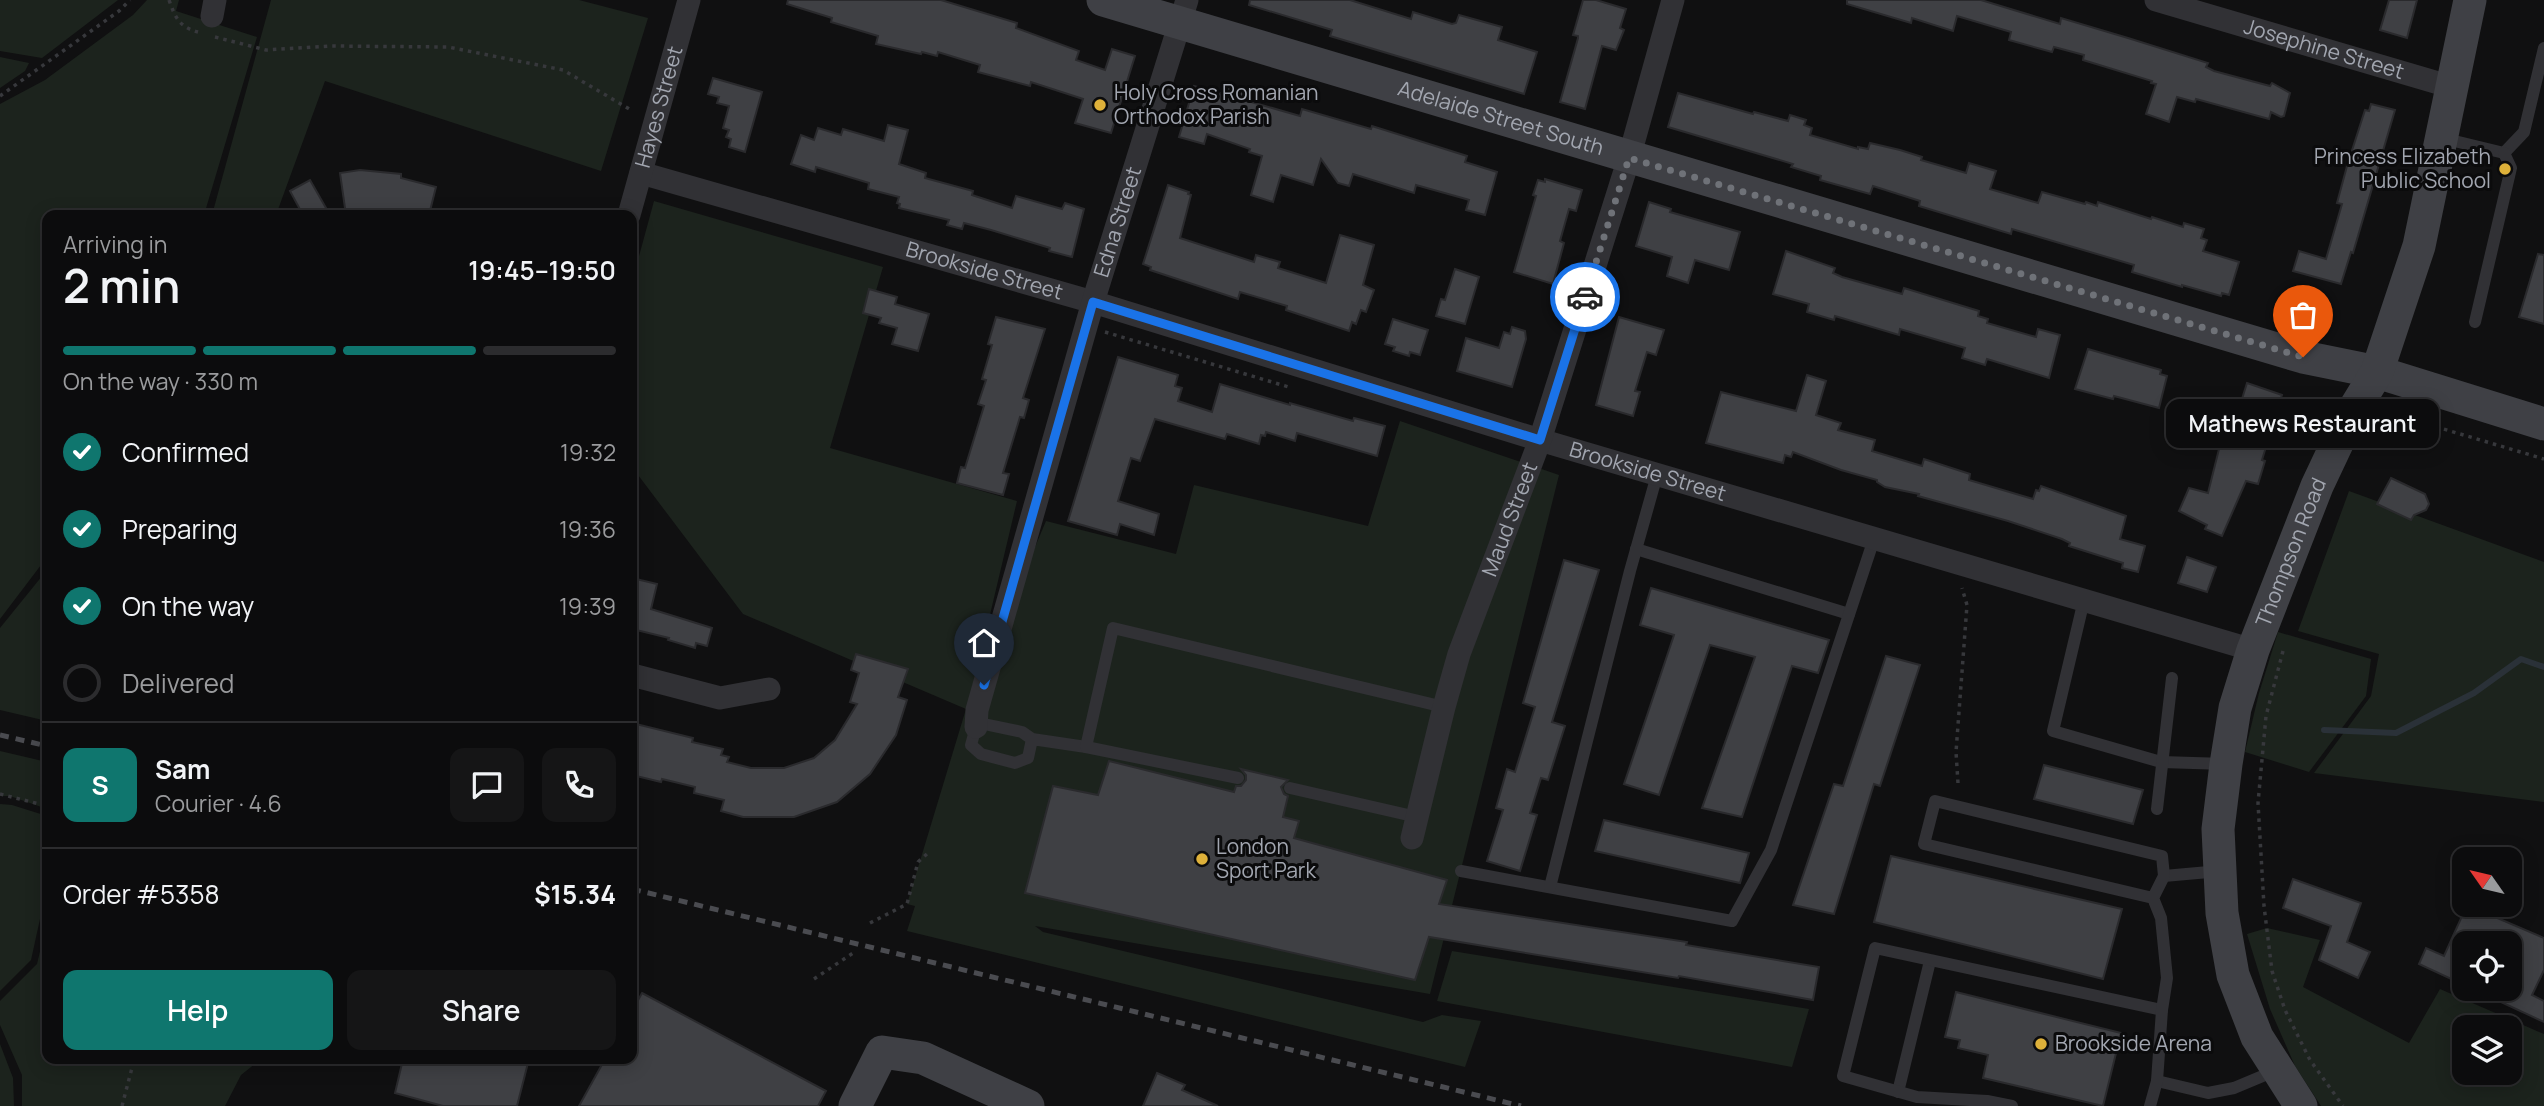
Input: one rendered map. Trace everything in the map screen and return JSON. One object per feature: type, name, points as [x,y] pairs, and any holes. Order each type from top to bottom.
[{"type":"main road","name":"Adelaide Street South","points":[[1103,0],[1184,11],[1629,158],[2303,357],[2377,372],[2544,424]]},
{"type":"main road","name":"Thompson Road","points":[[2301,1106],[2257,1037],[2233,975],[2222,913],[2218,829],[2226,764],[2235,708],[2269,648],[2317,486],[2350,416],[2377,372],[2418,246],[2470,0]]},
{"type":"main road","points":[[855,1106],[873,1075],[882,1052],[923,1058],[1028,1106]]},
{"type":"street","name":"Hayes Street","points":[[630,210],[689,0]]},
{"type":"street","name":"Maud Street","points":[[1415,828],[1459,654],[1540,440],[1629,158],[1673,0]]},
{"type":"street","name":"Josephine Street","points":[[2156,0],[2452,87]]},
{"type":"street","name":"Edna Street","points":[[976,727],[977,710],[1093,302],[1184,11]]},
{"type":"street","name":"Brookside Street","points":[[641,173],[1093,302],[1540,440],[2084,600],[2269,648]]},
{"type":"street","points":[[637,676],[720,698],[769,689]]},
{"type":"lane","points":[[2504,153],[2524,132],[2544,48]]},
{"type":"lane","points":[[2442,138],[2504,153]]},
{"type":"lane","points":[[2474,321],[2511,168],[2504,153]]},
{"type":"lane","points":[[1550,887],[1657,475]]},
{"type":"lane","points":[[1461,871],[1732,922],[1771,850],[1874,538]]},
{"type":"lane","points":[[1636,549],[1849,614]]},
{"type":"lane","points":[[2084,600],[2053,731],[2161,762],[2226,764]]},
{"type":"lane","points":[[1086,747],[1113,628],[1444,707]]},
{"type":"lane","points":[[2157,809],[2172,678]]},
{"type":"lane","points":[[1032,739],[1028,758],[1015,763],[981,754],[971,745],[976,727],[984,724],[1022,732],[1032,739],[1086,747],[1238,778]]},
{"type":"lane","points":[[1290,788],[1415,828]]},
{"type":"lane","points":[[2150,1106],[2157,1080],[2167,978],[2161,918],[2153,898],[2164,876],[2162,856],[1935,801],[1924,844],[2153,898]]},
{"type":"lane","points":[[2164,876],[2220,871]]},
{"type":"lane","points":[[2012,1106],[1987,1101],[1917,1097],[1843,1076],[1875,948],[2162,1010]]},
{"type":"lane","points":[[1898,1092],[1930,961]]},
{"type":"lane","points":[[2157,1080],[2208,1093],[2235,1088],[2279,1070]]},
{"type":"path","points":[[0,96],[130,0]]},
{"type":"path","points":[[266,50],[330,46],[447,47],[563,70],[631,110]]},
{"type":"path","points":[[1103,331],[1296,389]]},
{"type":"path","points":[[2376,426],[2381,421],[2400,416],[2544,459]]},
{"type":"path","points":[[1958,783],[1956,752],[1967,605],[1961,586]]},
{"type":"path","points":[[2269,648],[2258,803],[2270,960],[2285,1010],[2310,1060],[2343,1106]]},
{"type":"path","points":[[0,794],[42,805]]},
{"type":"path","points":[[870,923],[907,904],[918,862],[929,852]]},
{"type":"path","points":[[814,979],[853,953]]},
{"type":"path","points":[[122,1106],[132,1064]]},
{"type":"shaded area","points":[[0,0],[118,0],[42,58],[0,51]]},
{"type":"shaded area","points":[[147,0],[179,0],[176,11],[257,37],[205,210],[42,210],[42,564],[0,619],[0,104],[45,80],[133,15]]},
{"type":"shaded area","points":[[271,0],[579,0],[648,18],[601,171],[325,81],[278,210],[213,210]]},
{"type":"shaded area","points":[[0,57],[29,63],[25,71],[0,88]]},
{"type":"shaded area","points":[[654,201],[883,267],[830,448],[1017,501],[969,703],[1046,521],[1176,554],[1194,485],[1368,526],[1400,421],[1559,475],[1430,994],[1035,926],[1043,932],[1423,1022],[1442,1015],[1481,1021],[1465,1067],[907,931],[915,906],[907,904],[966,709],[743,614],[637,474],[637,264]]},
{"type":"shaded area","points":[[2349,491],[2544,562],[2544,802],[2314,773],[2371,696],[2379,654],[2298,631]]},
{"type":"shaded area","points":[[42,576],[42,720],[0,710],[0,628]]},
{"type":"shaded area","points":[[2278,632],[2371,659],[2366,696],[2309,772],[2245,752],[2259,693]]},
{"type":"shaded area","points":[[0,751],[42,761],[42,807],[10,796],[0,796]]},
{"type":"shaded area","points":[[0,804],[42,814],[42,910],[31,960],[0,991]]},
{"type":"shaded area","points":[[2267,928],[2320,940],[2303,987],[2409,1043],[2440,989],[2452,994],[2452,1001],[2468,1001],[2500,1015],[2452,1015],[2452,1085],[2522,1085],[2522,1024],[2544,1034],[2544,1106],[2321,1106],[2295,1066],[2270,1009],[2247,934]]},
{"type":"shaded area","points":[[42,943],[42,1064],[255,1064],[241,1075],[225,1106],[22,1106],[22,1075],[0,1025],[0,1001],[37,964]]},
{"type":"shaded area","points":[[1452,951],[1809,1009],[1792,1067],[1437,1001]]},
{"type":"shaded area","points":[[0,1044],[13,1078],[14,1106],[0,1106]]},
{"type":"building","points":[[788,0],[941,0],[1017,23],[1016,28],[1079,51],[1076,60],[1105,70],[1112,49],[1135,56],[1111,133],[1075,123],[1083,99],[1031,82],[1030,86],[978,72],[980,65],[938,52],[937,56],[922,52],[921,54],[876,44],[878,36],[831,22],[832,18],[787,4]]},
{"type":"building","points":[[1250,0],[1350,0],[1411,19],[1413,12],[1452,24],[1456,23],[1459,15],[1502,27],[1498,40],[1537,52],[1524,94],[1330,36],[1332,30],[1249,5]]},
{"type":"building","points":[[1583,0],[1596,0],[1626,9],[1620,28],[1624,30],[1616,50],[1602,46],[1585,109],[1560,102],[1578,38],[1573,35]]},
{"type":"building","points":[[1847,0],[1981,0],[2060,24],[2061,18],[2128,38],[2208,63],[2206,67],[2214,71],[2270,86],[2272,83],[2290,93],[2284,116],[2271,112],[2269,119],[2196,99],[2195,102],[2177,97],[2169,122],[2146,114],[2156,84],[2083,60],[2084,55],[2054,47],[2052,52],[2009,40],[2011,32],[1957,16],[1953,31],[1912,18],[1911,23],[1847,4]]},
{"type":"building","points":[[2389,0],[2417,0],[2407,38],[2380,30]]},
{"type":"building","points":[[713,78],[762,92],[745,152],[729,147],[731,139],[726,137],[729,130],[723,128],[729,106],[717,103],[719,97],[708,94]]},
{"type":"building","points":[[1194,86],[1224,94],[1227,86],[1250,94],[1248,101],[1300,116],[1302,109],[1371,129],[1372,126],[1467,156],[1465,162],[1497,172],[1485,215],[1466,210],[1469,200],[1416,185],[1414,193],[1353,174],[1349,186],[1338,183],[1321,159],[1313,185],[1281,175],[1273,202],[1251,195],[1262,156],[1207,134],[1204,144],[1179,137]]},
{"type":"building","points":[[1678,93],[1788,121],[1790,115],[1806,120],[1804,125],[1812,128],[1810,135],[1858,149],[1868,149],[1870,143],[1900,150],[1922,157],[1921,160],[1966,173],[1969,163],[1996,171],[1990,189],[2038,203],[2042,192],[2085,204],[2086,202],[2097,206],[2098,202],[2183,227],[2184,223],[2204,229],[2201,238],[2207,240],[2203,251],[2239,262],[2229,295],[2222,293],[2221,296],[2182,287],[2132,272],[2134,265],[2012,229],[2011,234],[1919,206],[1920,201],[1873,186],[1870,194],[1820,180],[1821,176],[1791,167],[1793,164],[1668,127]]},
{"type":"building","points":[[2371,104],[2395,110],[2353,253],[2351,252],[2341,284],[2293,271],[2299,251],[2326,259],[2342,204],[2337,203],[2347,166],[2365,110],[2369,111]]},
{"type":"building","points":[[888,125],[908,130],[899,164],[926,173],[925,178],[973,191],[972,195],[1012,208],[1016,196],[1062,209],[1065,203],[1084,209],[1072,257],[964,223],[962,229],[947,225],[949,220],[899,208],[899,197],[868,189],[869,183],[816,167],[815,172],[791,164],[801,135],[814,140],[818,128],[841,135],[843,129],[884,141]]},
{"type":"building","points":[[360,170],[401,174],[401,178],[436,187],[430,210],[345,210],[340,173]]},
{"type":"building","points":[[1545,179],[1582,190],[1576,211],[1569,209],[1560,241],[1564,243],[1553,284],[1514,272],[1536,196],[1533,195],[1538,180],[1545,182]]},
{"type":"building","points":[[310,180],[327,210],[300,210],[290,191]]},
{"type":"building","points":[[1168,185],[1191,195],[1180,238],[1254,262],[1256,255],[1280,262],[1278,268],[1326,283],[1340,235],[1374,245],[1363,285],[1374,290],[1366,312],[1361,310],[1356,324],[1352,322],[1349,331],[1286,310],[1287,306],[1240,292],[1238,299],[1150,270],[1151,267],[1143,264]]},
{"type":"building","points":[[1649,202],[1671,209],[1670,212],[1740,232],[1729,270],[1695,260],[1688,283],[1667,276],[1672,257],[1636,246]]},
{"type":"building","points":[[1786,251],[1835,268],[1833,273],[1842,277],[1902,294],[1904,288],[1979,311],[1978,316],[1988,319],[1987,323],[2036,337],[2038,329],[2060,335],[2049,378],[1987,359],[1985,365],[1962,358],[1965,348],[1900,329],[1899,335],[1835,316],[1834,320],[1807,312],[1809,304],[1773,294]]},
{"type":"building","points":[[2538,254],[2544,255],[2544,324],[2519,317]]},
{"type":"building","points":[[1455,269],[1479,277],[1465,324],[1436,316],[1441,299],[1445,300]]},
{"type":"building","points":[[869,289],[897,297],[895,304],[929,314],[918,351],[892,344],[897,328],[879,323],[881,318],[863,313]]},
{"type":"building","points":[[996,317],[1045,329],[1023,398],[1029,400],[1024,418],[1020,417],[1003,473],[1009,474],[1003,495],[957,483],[961,467],[965,468],[984,406],[978,404],[986,380],[982,379],[992,345],[988,344]]},
{"type":"building","points":[[1619,317],[1664,330],[1656,355],[1647,352],[1635,391],[1640,392],[1633,416],[1596,405]]},
{"type":"building","points":[[1393,319],[1428,330],[1420,355],[1410,352],[1409,356],[1393,351],[1395,347],[1385,344]]},
{"type":"building","points":[[1512,327],[1525,331],[1526,339],[1512,387],[1457,371],[1466,338],[1499,348],[1504,332],[1510,334]]},
{"type":"building","points":[[2088,349],[2161,370],[2160,374],[2167,376],[2159,408],[2075,389]]},
{"type":"building","points":[[1118,357],[1178,375],[1175,386],[1182,388],[1178,401],[1212,412],[1220,384],[1290,405],[1385,426],[1377,456],[1297,433],[1295,441],[1266,432],[1265,436],[1261,435],[1259,444],[1227,434],[1225,439],[1155,419],[1140,461],[1131,458],[1118,501],[1159,514],[1154,535],[1120,524],[1117,535],[1068,521]]},
{"type":"building","points":[[1807,375],[1826,381],[1816,415],[1841,423],[1838,430],[1875,440],[1872,451],[1922,466],[1924,459],[1970,474],[1969,480],[2033,499],[2036,490],[2039,491],[2041,486],[2126,516],[2120,539],[2145,546],[2138,572],[2122,568],[2123,563],[2069,546],[2070,543],[2062,539],[1918,496],[1919,494],[1885,487],[1877,480],[1793,452],[1791,457],[1785,455],[1783,463],[1706,443],[1721,392],[1796,411]]},
{"type":"building","points":[[2247,383],[2282,395],[2262,460],[2265,461],[2258,484],[2246,481],[2222,536],[2205,529],[2207,525],[2179,511],[2189,488],[2208,493],[2226,421],[2235,421]]},
{"type":"building","points":[[2391,478],[2425,494],[2429,504],[2426,510],[2414,515],[2411,520],[2377,504]]},
{"type":"building","points":[[2187,557],[2216,567],[2207,592],[2178,583]]},
{"type":"building","points":[[1564,560],[1599,570],[1552,722],[1565,726],[1548,780],[1541,778],[1530,813],[1537,815],[1520,871],[1487,861],[1503,810],[1496,808],[1507,769],[1515,772],[1535,707],[1523,703]]},
{"type":"building","points":[[637,579],[657,584],[651,609],[712,628],[707,646],[696,643],[695,648],[668,640],[669,638],[637,630]]},
{"type":"building","points":[[1651,588],[1829,640],[1818,673],[1792,666],[1742,817],[1702,808],[1755,657],[1710,645],[1659,795],[1624,784],[1674,635],[1640,625]]},
{"type":"building","points":[[856,654],[908,669],[898,697],[907,700],[896,735],[870,774],[837,802],[794,817],[743,817],[721,811],[724,800],[694,793],[695,787],[637,776],[637,724],[693,738],[692,742],[723,749],[721,755],[729,757],[727,762],[751,768],[784,768],[814,758],[835,740],[857,704],[850,702],[859,673],[851,670]]},
{"type":"building","points":[[1886,656],[1920,665],[1880,786],[1874,784],[1834,914],[1793,905],[1834,784],[1843,786]]},
{"type":"building","name":"London Sport Park","points":[[1109,761],[1234,792],[1236,786],[1241,786],[1246,780],[1241,769],[1288,780],[1281,787],[1288,796],[1283,817],[1299,821],[1294,838],[1447,880],[1439,904],[1687,942],[1686,945],[1819,967],[1813,1000],[1429,937],[1415,980],[1025,893],[1053,786],[1098,795]]},
{"type":"building","points":[[2044,765],[2143,790],[2133,824],[2034,799]]},
{"type":"building","points":[[1604,820],[1749,853],[1740,883],[1595,851]]},
{"type":"building","points":[[1891,856],[2122,909],[2103,979],[1874,922]]},
{"type":"building","points":[[2293,879],[2361,903],[2347,942],[2370,952],[2358,978],[2319,960],[2331,926],[2283,908]]},
{"type":"building","points":[[2462,917],[2495,917],[2544,938],[2544,970],[2532,995],[2544,1001],[2544,1022],[2499,1001],[2522,1001],[2522,931],[2455,931]]},
{"type":"building","points":[[2452,938],[2452,979],[2419,964],[2426,948],[2444,956]]},
{"type":"building","name":"Brookside Arena","points":[[1956,992],[2121,1033],[2103,1106],[1983,1078],[1988,1055],[1958,1048],[1960,1040],[1945,1037]]},
{"type":"building","points":[[642,993],[826,1091],[818,1106],[579,1106],[602,1064],[637,1064],[637,1002]]},
{"type":"building","points":[[402,1064],[528,1064],[517,1106],[443,1106],[395,1093]]},
{"type":"building","points":[[1157,1073],[1185,1085],[1182,1090],[1218,1106],[1143,1106]]},
{"type":"waterway","points":[[2324,730],[2396,733],[2474,693],[2521,659],[2544,667]]},
{"type":"railway","points":[[0,735],[42,745]]},
{"type":"railway","points":[[637,890],[1521,1106]]},
{"type":"way so far","points":[[1585,297],[1629,158],[2303,357]]},
{"type":"place","name":"Holy Cross Romanian Orthodox Parish","points":[[1100,105]]},
{"type":"place","name":"Princess Elizabeth Public School","points":[[2505,169]]},
{"type":"place","name":"Mathews Restaurant","points":[[2303,357]]},
{"type":"place","name":"London Sport Park","points":[[1202,859]]},
{"type":"place","name":"Brookside Arena","points":[[2041,1044]]},
{"type":"route","points":[[984,685],[1093,302],[1540,440],[1585,297]]}]
